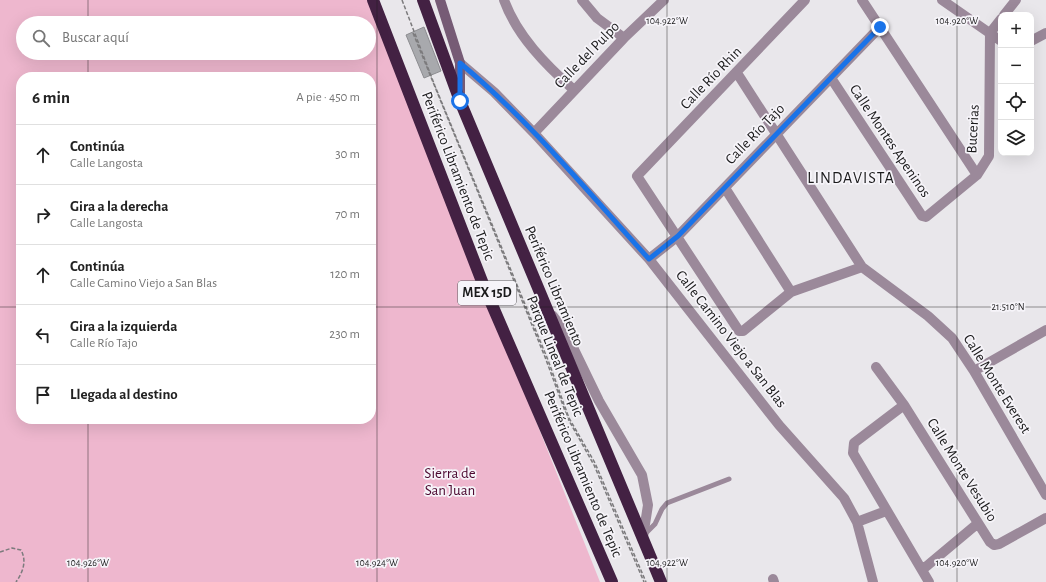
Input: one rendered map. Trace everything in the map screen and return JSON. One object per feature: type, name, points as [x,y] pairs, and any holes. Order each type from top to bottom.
[{"type":"highway","name":"Periférico Libramiento de Tepic","points":[[372,0],[482,284],[612,582]]},
{"type":"highway","name":"Periférico Libramiento","points":[[423,0],[460,101],[661,582]]},
{"type":"street","points":[[440,0],[460,63],[460,101]]},
{"type":"street","points":[[504,0],[526,41],[552,71],[574,90]]},
{"type":"street","points":[[582,0],[597,18],[624,38]]},
{"type":"street","name":"Calle del Pulpo","points":[[534,133],[624,38],[664,0]]},
{"type":"street","name":"Calle Río Rhin","points":[[678,236],[637,176],[806,0]]},
{"type":"street","points":[[862,0],[977,175]]},
{"type":"street","points":[[942,0],[998,39]]},
{"type":"street","points":[[1006,12],[1016,0]]},
{"type":"street","points":[[990,33],[998,23]]},
{"type":"street","name":"Calle Río Tajo","points":[[649,259],[678,236],[880,27]]},
{"type":"street","name":"Bucerias","points":[[926,217],[977,175],[989,156],[990,33]]},
{"type":"street","points":[[1034,39],[1046,33]]},
{"type":"street","name":"Calle Camino Viejo a San Blas","points":[[460,63],[494,92],[534,133],[649,259],[779,425],[844,498],[857,522],[873,582]]},
{"type":"street","name":"Calle Monte Everest","points":[[737,73],[777,132],[862,267],[928,316],[952,338],[974,371],[1046,495]]},
{"type":"street","name":"Calle Montes Apeninos","points":[[831,78],[922,216],[926,217]]},
{"type":"street","points":[[725,188],[791,292]]},
{"type":"street","points":[[678,236],[739,331],[743,331],[791,292],[862,267]]},
{"type":"street","points":[[545,306],[566,333],[599,401],[642,475],[648,505],[643,537]]},
{"type":"street","points":[[974,371],[1043,332],[1046,343]]},
{"type":"street","name":"Calle Monte Vesubio","points":[[876,367],[904,405],[977,524],[990,542],[994,545],[999,544],[1046,518]]},
{"type":"street","points":[[904,405],[854,443],[853,453],[929,582]]},
{"type":"street","points":[[857,522],[886,511]]},
{"type":"street","points":[[922,570],[977,524]]},
{"type":"lane","points":[[643,537],[655,524],[662,509],[667,503],[729,479]]},
{"type":"path","name":"Parque Lineal de Tepic","points":[[401,0],[545,357],[568,419],[594,465],[645,582]]},
{"type":"path","points":[[0,552],[12,548],[21,550],[24,556],[23,573],[16,582]]},
{"type":"green space","name":"Sierra de San Juan","points":[[0,0],[373,0],[473,263],[600,582],[0,582]]},
{"type":"building","points":[[424,27],[441,71],[424,78],[406,35]]},
{"type":"district","name":"LINDAVISTA","points":[[851,178]]},
{"type":"route","points":[[460,101],[460,63],[494,92],[534,133],[649,259],[678,236],[880,27]]}]
